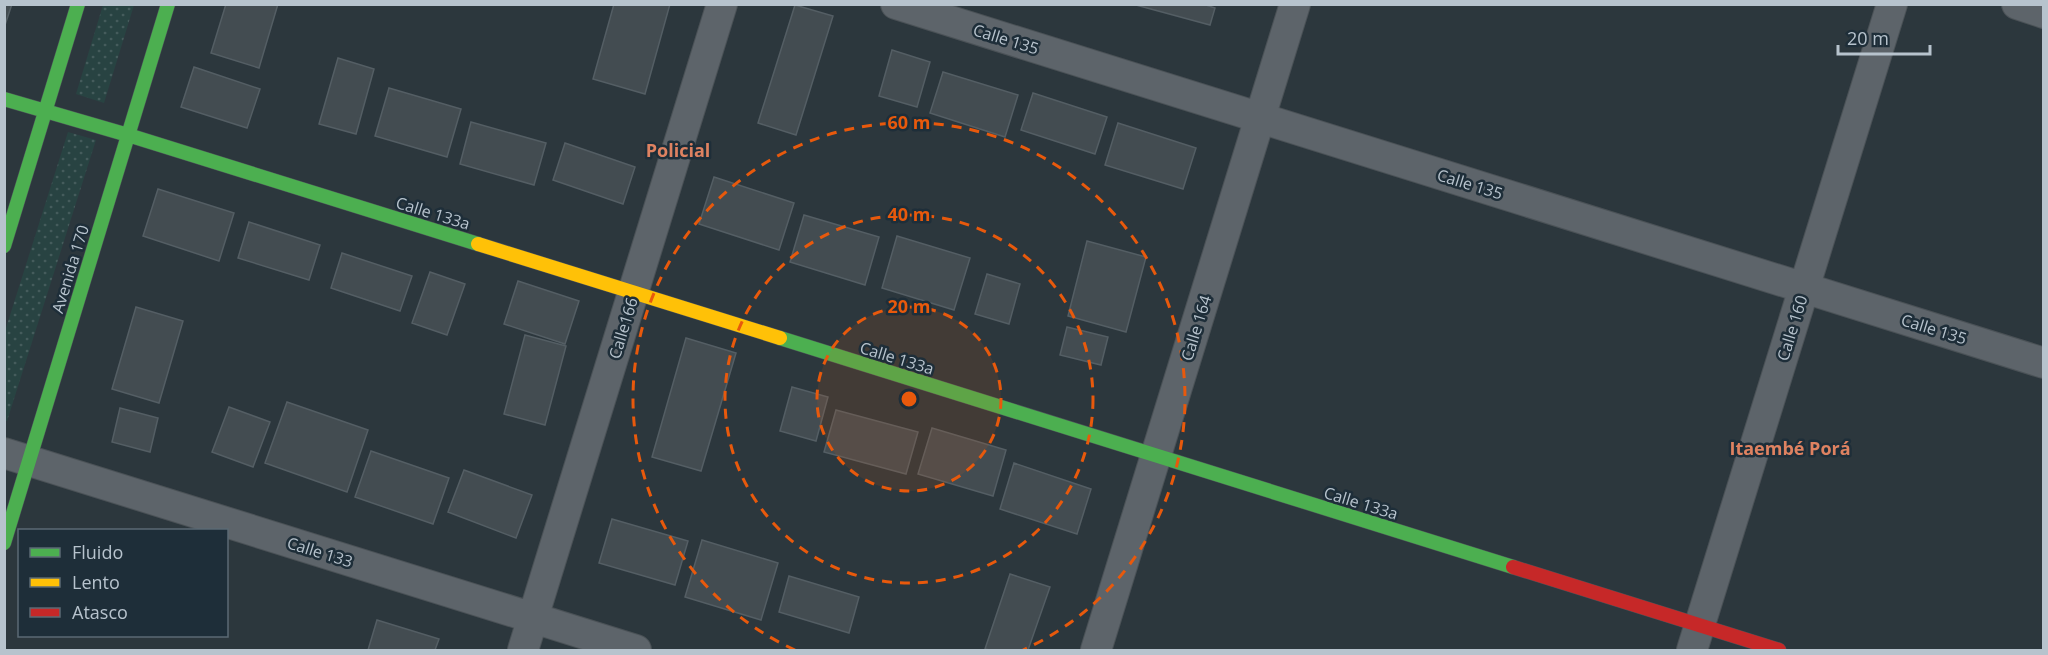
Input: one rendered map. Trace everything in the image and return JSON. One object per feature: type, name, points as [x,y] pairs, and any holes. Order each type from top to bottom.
[{"type":"street","points":[[4,246],[78,4]]},
{"type":"street","name":"Avenida 170","points":[[4,543],[17,457],[128,135],[168,4]]},
{"type":"street","name":"Calle166","points":[[523,651],[722,4]]},
{"type":"street","name":"Calle 135","points":[[896,4],[2043,363]]},
{"type":"street","name":"Calle 164","points":[[1096,651],[1295,4]]},
{"type":"street","name":"Calle 160","points":[[1695,638],[1892,4]]},
{"type":"street","points":[[2017,4],[2043,13]]},
{"type":"street","name":"Calle 133a","points":[[4,99],[128,135],[1156,456],[1695,638],[1779,651]]},
{"type":"street","name":"Calle 133","points":[[17,457],[636,651]]},
{"type":"green space","points":[[103,5],[134,5],[104,103],[76,94]]},
{"type":"green space","points":[[68,132],[96,140],[7,421],[5,421],[5,331]]},
{"type":"building","points":[[4,4],[12,4],[4,28]]},
{"type":"building","points":[[226,4],[278,4],[259,68],[211,53]]},
{"type":"building","points":[[614,4],[670,4],[645,94],[593,79]]},
{"type":"building","points":[[1203,4],[1215,8],[1210,25],[1136,5]]},
{"type":"building","points":[[795,5],[833,16],[796,135],[758,123]]},
{"type":"building","points":[[892,50],[930,62],[917,107],[879,96]]},
{"type":"building","points":[[338,58],[374,69],[356,134],[319,124]]},
{"type":"building","points":[[194,67],[260,89],[247,128],[181,107]]},
{"type":"building","points":[[943,72],[1018,95],[1005,137],[930,113]]},
{"type":"building","points":[[389,88],[461,109],[447,157],[375,136]]},
{"type":"building","points":[[1033,93],[1107,117],[1095,154],[1021,130]]},
{"type":"building","points":[[471,122],[546,143],[534,185],[460,164]]},
{"type":"building","points":[[1118,123],[1196,148],[1183,189],[1105,165]]},
{"type":"building","points":[[565,143],[635,167],[623,204],[553,180]]},
{"type":"building","points":[[714,177],[794,203],[779,250],[699,224]]},
{"type":"building","points":[[158,189],[234,213],[219,261],[143,236]]},
{"type":"building","points":[[804,215],[879,237],[865,285],[790,262]]},
{"type":"building","points":[[249,222],[320,245],[309,280],[238,258]]},
{"type":"building","points":[[897,236],[970,258],[954,310],[882,288]]},
{"type":"building","points":[[1087,241],[1146,257],[1126,332],[1068,316]]},
{"type":"building","points":[[342,253],[412,276],[400,311],[331,288]]},
{"type":"building","points":[[430,272],[465,284],[447,335],[412,323]]},
{"type":"building","points":[[987,274],[1020,284],[1009,324],[975,314]]},
{"type":"building","points":[[518,281],[579,301],[565,344],[504,324]]},
{"type":"building","points":[[136,307],[183,321],[159,403],[112,389]]},
{"type":"building","points":[[1067,327],[1108,337],[1101,365],[1060,355]]},
{"type":"building","points":[[525,335],[566,346],[545,425],[504,414]]},
{"type":"building","points":[[686,338],[736,353],[701,471],[652,457]]},
{"type":"building","points":[[792,387],[828,397],[816,441],[780,431]]},
{"type":"building","points":[[287,402],[368,430],[347,492],[265,463]]},
{"type":"building","points":[[229,407],[270,422],[253,467],[212,452]]},
{"type":"building","points":[[120,408],[158,418],[150,452],[112,442]]},
{"type":"building","points":[[836,410],[918,432],[906,474],[824,452]]},
{"type":"building","points":[[932,428],[1006,450],[993,496],[918,474]]},
{"type":"building","points":[[371,451],[449,478],[433,524],[355,497]]},
{"type":"building","points":[[1014,463],[1091,489],[1077,534],[1000,509]]},
{"type":"building","points":[[464,470],[532,495],[516,538],[448,512]]},
{"type":"building","points":[[612,519],[688,541],[675,585],[599,563]]},
{"type":"building","points":[[702,540],[778,563],[761,620],[685,597]]},
{"type":"building","points":[[1010,574],[1050,587],[1028,650],[985,649]]},
{"type":"building","points":[[789,576],[859,597],[849,633],[779,612]]},
{"type":"building","points":[[377,620],[439,639],[435,650],[368,650]]},
{"type":"traffic: fast","points":[[4,246],[78,4]]},
{"type":"traffic: fast","points":[[4,543],[168,4]]},
{"type":"traffic: fast","points":[[4,99],[128,135],[478,244]]},
{"type":"traffic: fast","points":[[780,338],[1513,567]]},
{"type":"traffic: slow","points":[[478,244],[780,338]]},
{"type":"traffic: jam","points":[[1513,567],[1779,650]]},
{"type":"district","name":"Policial","points":[[678,151]]},
{"type":"district","name":"Itaembé Porá","points":[[1790,449]]}]
